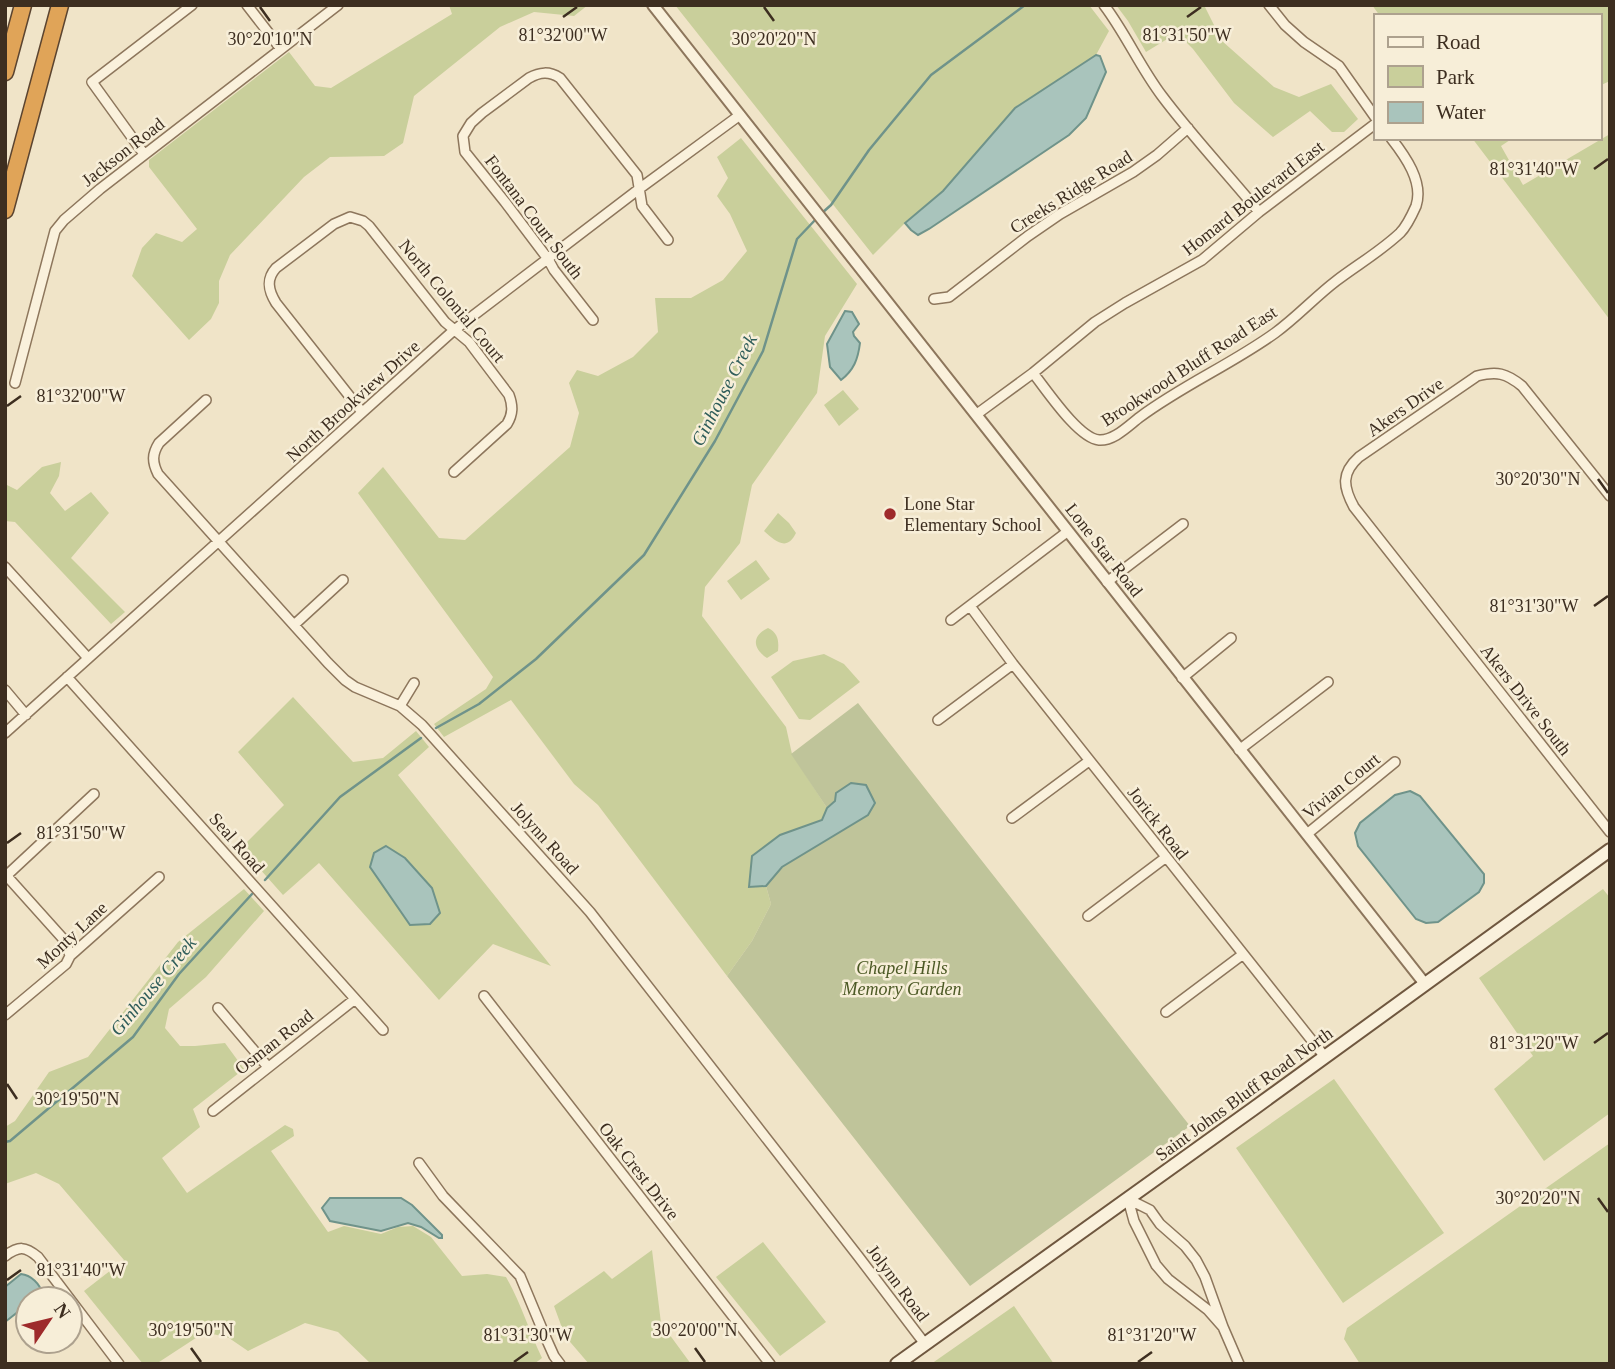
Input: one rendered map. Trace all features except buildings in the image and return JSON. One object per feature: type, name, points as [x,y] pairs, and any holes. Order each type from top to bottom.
[{"type":"highway","points":[[5,72],[23,5]]},
{"type":"highway","points":[[5,210],[60,5]]},
{"type":"main road","name":"Saint Johns Bluff Road North","points":[[897,1364],[1610,850]]},
{"type":"street","points":[[144,154],[92,82],[191,5]]},
{"type":"street","points":[[247,5],[281,49]]},
{"type":"street","name":"Jackson Road","points":[[15,383],[55,231],[64,220],[144,154],[338,5]]},
{"type":"street","name":"Lone Star Road","points":[[653,5],[1425,984]]},
{"type":"street","points":[[1104,5],[1162,96],[1259,212]]},
{"type":"street","points":[[1269,5],[1295,34],[1339,66],[1374,116]]},
{"type":"street","name":"Fontana Court South","points":[[593,320],[465,152],[463,136],[482,113],[529,78],[537,74],[553,73],[560,78],[637,175],[639,189]]},
{"type":"street","name":"North Brookview Drive","points":[[5,733],[453,331],[740,115]]},
{"type":"street","name":"Homard Boulevard East","points":[[977,414],[1095,322],[1202,260],[1259,212],[1374,125]]},
{"type":"street","name":"Creeks Ridge Road","points":[[934,299],[949,297],[1060,214],[1133,172],[1188,128]]},
{"type":"street","name":"Brookwood Bluff Road East","points":[[1033,373],[1079,430],[1098,440],[1107,439],[1179,390],[1276,332],[1328,287],[1401,232],[1411,217],[1418,192],[1408,163],[1392,140]]},
{"type":"street","points":[[639,189],[642,206],[668,240]]},
{"type":"street","name":"North Colonial Court","points":[[362,412],[269,291],[269,281],[276,268],[334,224],[350,217],[363,221],[453,331],[469,342],[509,395],[512,404],[507,424],[454,472]]},
{"type":"street","name":"Akers Drive","points":[[1345,485],[1346,473],[1359,457],[1477,376],[1499,373],[1522,386],[1610,496]]},
{"type":"street","name":"Jolynn Road","points":[[206,400],[159,443],[153,459],[158,474],[345,680],[367,693],[400,706],[422,725],[590,912],[925,1344]]},
{"type":"street","name":"Akers Drive South","points":[[1345,485],[1354,507],[1610,832]]},
{"type":"street","points":[[1107,582],[1184,524]]},
{"type":"street","points":[[951,620],[1067,532]]},
{"type":"street","points":[[5,567],[88,658]]},
{"type":"street","points":[[294,625],[343,580]]},
{"type":"street","name":"Jorick Road","points":[[970,606],[1165,858],[1325,1057]]},
{"type":"street","points":[[1182,678],[1231,638]]},
{"type":"street","points":[[938,720],[1013,664]]},
{"type":"street","name":"Seal Road","points":[[66,677],[383,1030]]},
{"type":"street","points":[[1239,750],[1328,682]]},
{"type":"street","points":[[400,706],[414,683]]},
{"type":"street","points":[[5,690],[26,715]]},
{"type":"street","points":[[1012,818],[1089,761]]},
{"type":"street","name":"Vivian Court","points":[[1307,834],[1395,762]]},
{"type":"street","points":[[70,956],[66,942],[6,876],[94,794]]},
{"type":"street","points":[[1088,916],[1165,858]]},
{"type":"street","name":"Monty Lane","points":[[5,1015],[66,964],[70,956],[159,877]]},
{"type":"street","points":[[1166,1012],[1242,955]]},
{"type":"street","name":"Oak Crest Drive","points":[[484,996],[771,1364]]},
{"type":"street","name":"Osman Road","points":[[213,1111],[355,999]]},
{"type":"street","points":[[218,1008],[268,1066]]},
{"type":"street","points":[[419,1163],[443,1196],[520,1276],[554,1356],[560,1364]]},
{"type":"street","points":[[1128,1199],[1134,1222],[1156,1265],[1168,1279],[1208,1310],[1223,1327]]},
{"type":"street","points":[[1128,1199],[1150,1210],[1160,1224],[1185,1246],[1196,1260],[1239,1364]]},
{"type":"street","points":[[5,1256],[22,1248],[31,1250],[119,1364]]},
{"type":"green space","points":[[449,5],[588,5],[574,16],[534,12],[500,27],[414,96],[403,143],[384,156],[330,157],[304,177],[230,255],[219,281],[219,303],[211,319],[189,340],[132,276],[142,248],[156,233],[182,242],[197,229],[149,167],[149,160],[289,52],[315,86],[331,88],[452,14]]},
{"type":"green space","points":[[675,5],[1089,5],[1109,31],[1096,55],[1015,108],[943,191],[873,255]]},
{"type":"green space","points":[[1116,5],[1204,5],[1222,41],[1274,87],[1299,97],[1331,84],[1358,119],[1344,132],[1332,132],[1310,111],[1273,137],[1234,103],[1193,49],[1177,33],[1146,52]]},
{"type":"green space","points":[[1372,5],[1610,5],[1610,81],[1601,85],[1601,14],[1379,14]]},
{"type":"green space","points":[[1610,134],[1610,320],[1474,140],[1510,140],[1501,146],[1523,185]]},
{"type":"green space","points":[[741,138],[857,284],[825,336],[817,393],[752,485],[740,543],[705,587],[702,616],[786,727],[792,754],[827,808],[822,820],[780,835],[749,886],[766,886],[771,904],[752,941],[727,976],[598,805],[574,784],[511,700],[444,737],[434,724],[486,689],[493,677],[358,493],[383,467],[439,538],[465,540],[570,447],[579,413],[569,383],[577,370],[598,376],[633,357],[658,332],[655,298],[691,298],[723,280],[747,251],[730,214],[717,196],[728,178],[717,157]]},
{"type":"green space","points":[[843,390],[859,409],[839,426],[824,405]]},
{"type":"green space","points":[[61,462],[59,476],[50,493],[65,511],[91,492],[109,513],[71,558],[125,612],[111,624],[15,522],[5,521],[5,484],[17,490],[42,467]]},
{"type":"green space","points":[[778,513],[796,533],[789,542],[781,543],[764,531]]},
{"type":"green space","points":[[756,560],[770,579],[741,600],[727,581]]},
{"type":"green space","points":[[768,628],[776,635],[778,651],[767,658],[759,651],[756,643],[759,635]]},
{"type":"green space","points":[[824,654],[844,664],[860,682],[810,720],[799,719],[771,677],[793,661]]},
{"type":"green space","points":[[293,697],[353,762],[383,758],[416,731],[429,747],[398,775],[551,966],[493,944],[439,1000],[319,863],[283,895],[241,848],[284,805],[238,752]]},
{"type":"green space","name":"Chapel Hills Memory Garden","points":[[858,703],[1190,1126],[970,1286],[727,976],[752,941],[771,904],[766,886],[782,867],[868,815],[835,801],[827,808],[791,754]]},
{"type":"green space","points":[[244,889],[264,911],[206,977],[169,1009],[165,1028],[180,1046],[225,1043],[244,1069],[193,1109],[200,1127],[162,1158],[187,1193],[285,1125],[293,1129],[294,1136],[271,1151],[328,1232],[344,1226],[381,1234],[398,1227],[413,1226],[431,1237],[462,1276],[487,1274],[506,1277],[542,1358],[534,1364],[371,1364],[338,1332],[305,1323],[248,1351],[229,1338],[205,1332],[156,1364],[143,1364],[84,1291],[124,1260],[59,1184],[36,1173],[5,1184],[5,1127],[15,1121],[49,1072],[88,1057],[178,942]]},
{"type":"green space","points":[[1603,889],[1610,898],[1610,1113],[1544,1161],[1494,1089],[1533,1056],[1479,978]]},
{"type":"green space","points":[[1334,1079],[1444,1233],[1343,1303],[1236,1148]]},
{"type":"green space","points":[[1610,1143],[1610,1364],[1360,1364],[1344,1339],[1347,1328]]},
{"type":"green space","points":[[763,1242],[826,1322],[780,1356],[716,1277]]},
{"type":"green space","points":[[652,1250],[661,1323],[691,1364],[589,1364],[565,1336],[554,1306],[604,1271],[612,1279]]},
{"type":"green space","points":[[1014,1306],[1054,1364],[931,1364]]},
{"type":"water","points":[[1096,55],[1100,56],[1106,72],[1086,118],[1069,135],[929,229],[918,235],[911,230],[905,223],[943,191],[1015,108]]},
{"type":"water","points":[[845,311],[852,312],[859,324],[853,332],[860,343],[855,364],[841,380],[830,367],[827,344]]},
{"type":"water","points":[[851,783],[866,785],[875,803],[868,815],[782,867],[766,886],[749,887],[752,856],[780,835],[822,820],[827,808],[835,801],[836,793]]},
{"type":"water","points":[[1410,791],[1420,796],[1484,874],[1484,883],[1479,892],[1438,922],[1426,923],[1416,919],[1358,846],[1355,833],[1360,823],[1395,795]]},
{"type":"water","points":[[386,846],[405,858],[432,888],[440,913],[430,924],[410,925],[370,867],[374,853]]},
{"type":"water","points":[[330,1198],[401,1198],[412,1205],[442,1238],[408,1223],[381,1231],[330,1221],[322,1208]]},
{"type":"water","points":[[21,1274],[38,1285],[14,1285],[14,1315],[5,1322],[5,1287]]},
{"type":"waterway","name":"Ginhouse Creek","points":[[822,213],[831,205],[869,150],[931,75],[1025,5]]},
{"type":"waterway","name":"Ginhouse Creek","points":[[436,728],[479,704],[536,659],[644,555],[715,441],[763,351],[797,239],[817,218]]},
{"type":"waterway","name":"Ginhouse Creek","points":[[265,880],[340,797],[421,738]]},
{"type":"waterway","name":"Ginhouse Creek","points":[[5,1142],[10,1141],[133,1037],[179,974],[252,894]]},
{"type":"place","name":"Lone Star Elementary School","points":[[890,514]]}]
